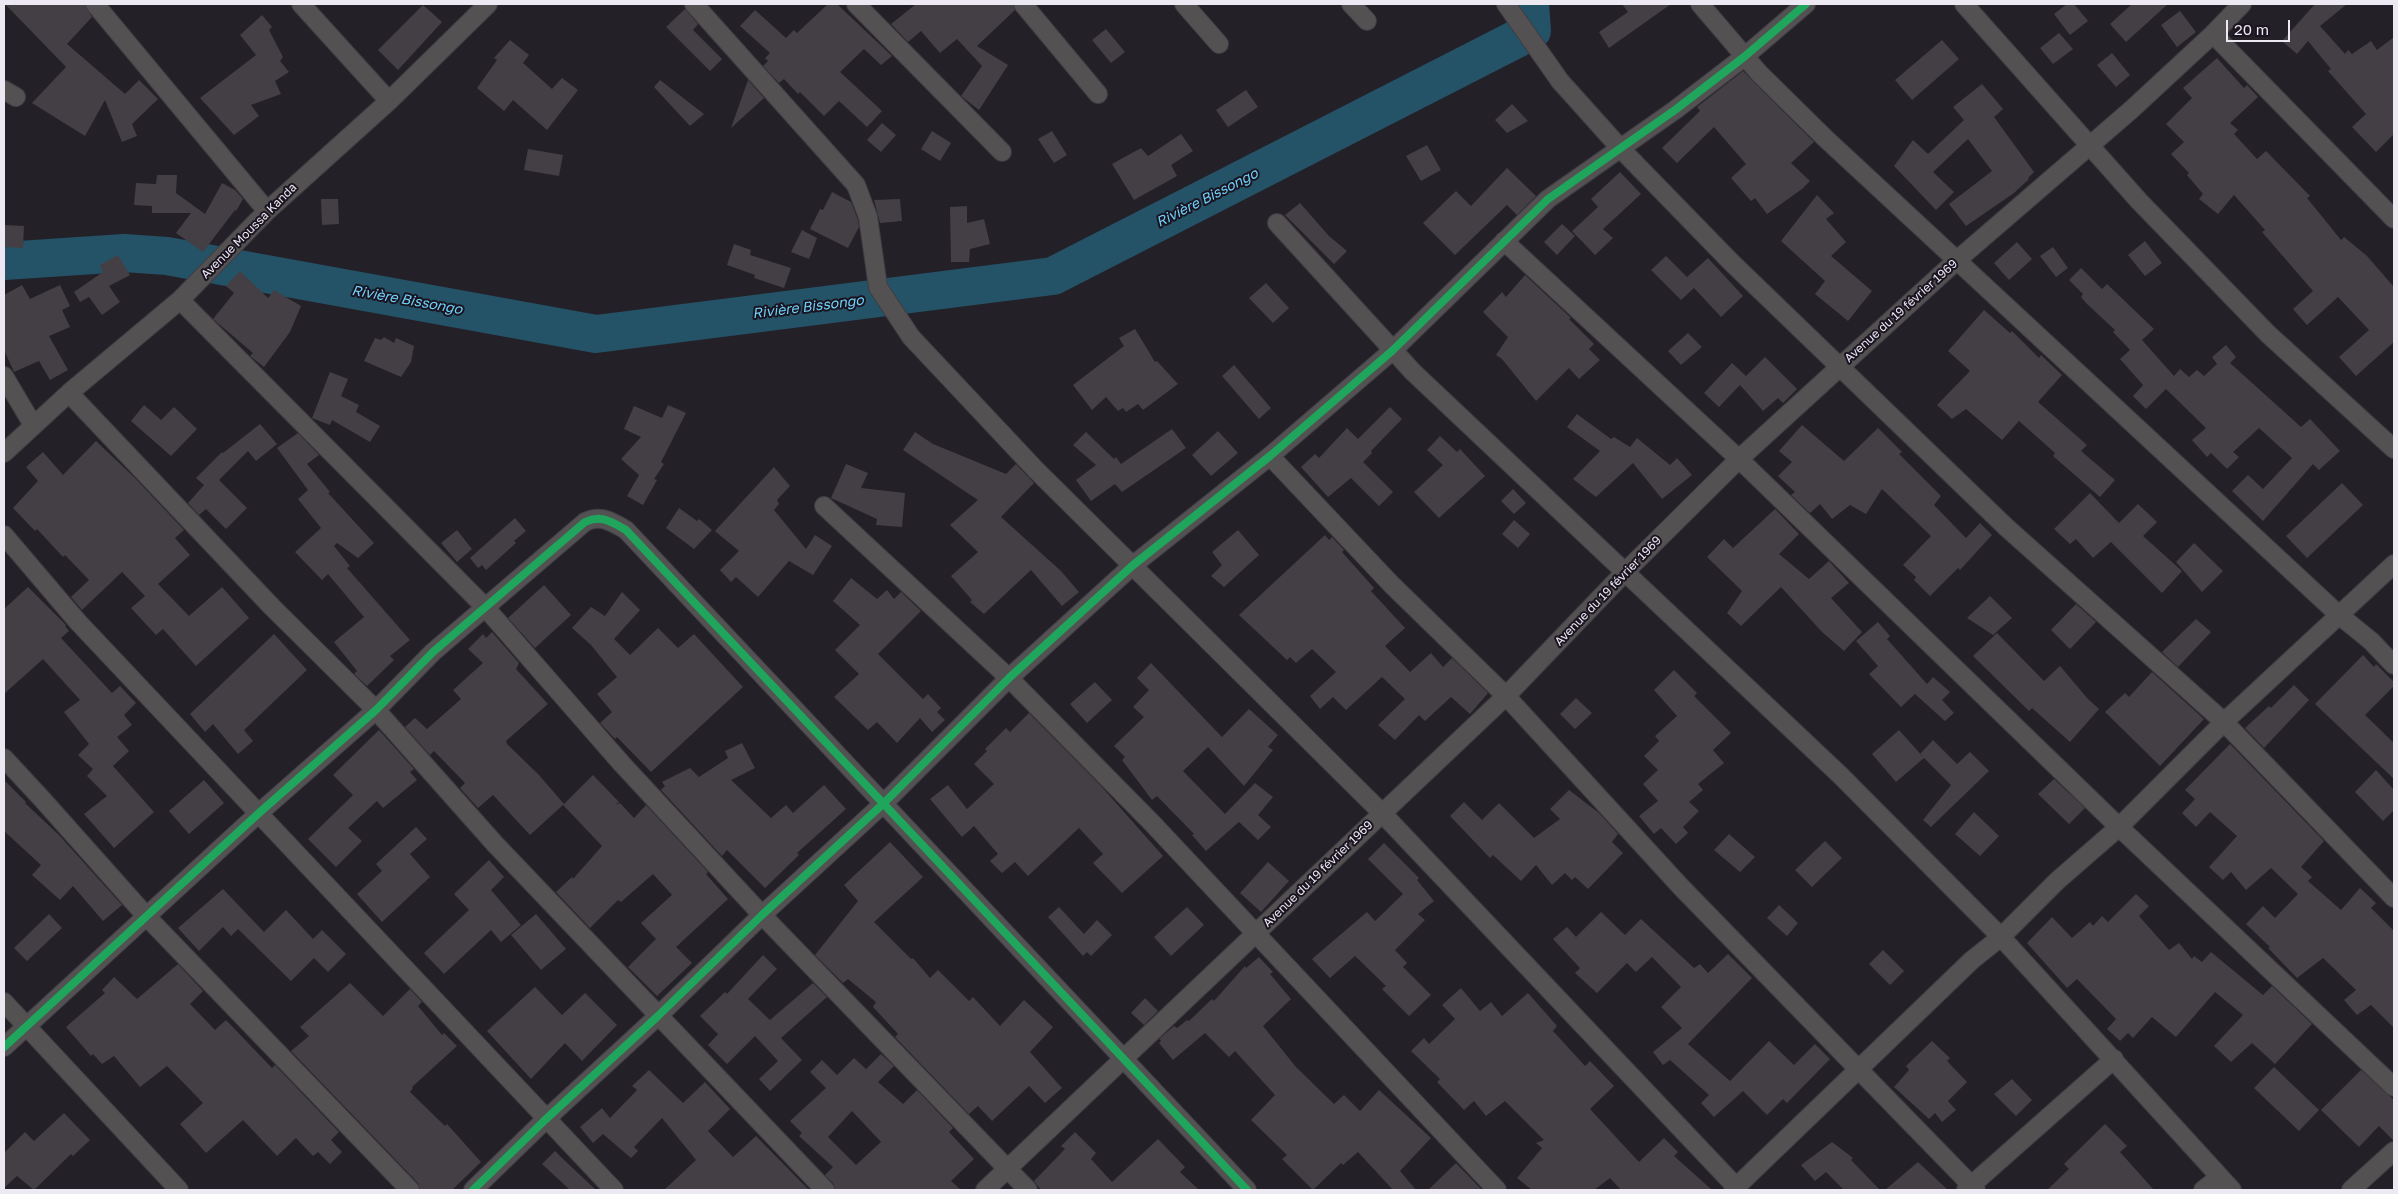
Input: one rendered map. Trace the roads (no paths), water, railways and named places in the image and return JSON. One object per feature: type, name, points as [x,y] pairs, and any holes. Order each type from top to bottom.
[{"type":"street","points":[[95,4],[267,211]]},
{"type":"street","points":[[301,4],[388,101]]},
{"type":"street","name":"Avenue Moussa Kanda","points":[[4,452],[69,393],[180,300],[267,211],[388,101],[488,4]]},
{"type":"street","points":[[694,4],[856,185],[868,217],[878,287],[912,337],[1036,470],[1382,813],[1736,1189],[1972,960],[2002,937],[2057,881],[2119,827],[2224,722],[2394,564]]},
{"type":"street","points":[[856,4],[1002,152]]},
{"type":"street","points":[[1023,4],[1098,94]]},
{"type":"street","points":[[1184,4],[1219,44]]},
{"type":"street","points":[[1351,4],[1367,21]]},
{"type":"street","points":[[1506,4],[1560,81],[1621,149],[1731,262],[2006,527],[2224,722],[2394,898]]},
{"type":"street","points":[[1700,4],[1744,57],[1825,138],[2338,615],[2371,641],[2394,665]]},
{"type":"street","points":[[473,1190],[762,915],[884,803],[1009,678],[1132,566],[1270,456],[1392,351],[1548,199],[1588,169],[1621,149],[1744,57],[1806,4]]},
{"type":"street","points":[[1964,4],[2139,201],[2268,334],[2394,449]]},
{"type":"street","name":"Avenue du 19 février 1969","points":[[985,1190],[1506,696],[1626,571],[1739,459],[1956,261],[2090,146],[2213,34],[2242,4]]},
{"type":"street","points":[[2213,34],[2305,131],[2394,219]]},
{"type":"street","points":[[1277,223],[1392,351],[1463,421],[1626,571],[1840,775],[2002,937],[2232,1190]]},
{"type":"street","points":[[1504,241],[1739,459],[2119,827],[2394,1087]]},
{"type":"street","points":[[180,300],[484,606],[622,764],[762,915],[1009,1168],[1028,1190]]},
{"type":"street","points":[[4,376],[33,425]]},
{"type":"street","points":[[69,393],[272,607],[376,710],[495,844],[825,1190]]},
{"type":"street","points":[[1270,456],[1392,585],[1506,696],[1681,887],[1971,1189],[2114,1059]]},
{"type":"street","points":[[824,506],[1009,678],[1256,934],[1497,1190]]},
{"type":"street","points":[[4,1047],[147,918],[259,813],[376,710],[433,652],[484,606],[585,522],[594,518],[605,519],[626,530],[1247,1190]]},
{"type":"street","points":[[4,535],[78,622],[545,1120],[614,1190]]},
{"type":"street","points":[[4,758],[147,918],[410,1190]]},
{"type":"street","points":[[4,1002],[179,1190]]},
{"type":"street","points":[[2352,1190],[2394,1152]]},
{"type":"street","points":[[2204,1190],[2220,1176]]},
{"type":"waterway","name":"Rivière Bissongo","points":[[4,261],[124,253],[167,256],[596,334],[1053,276],[1532,31],[1530,4]]}]
